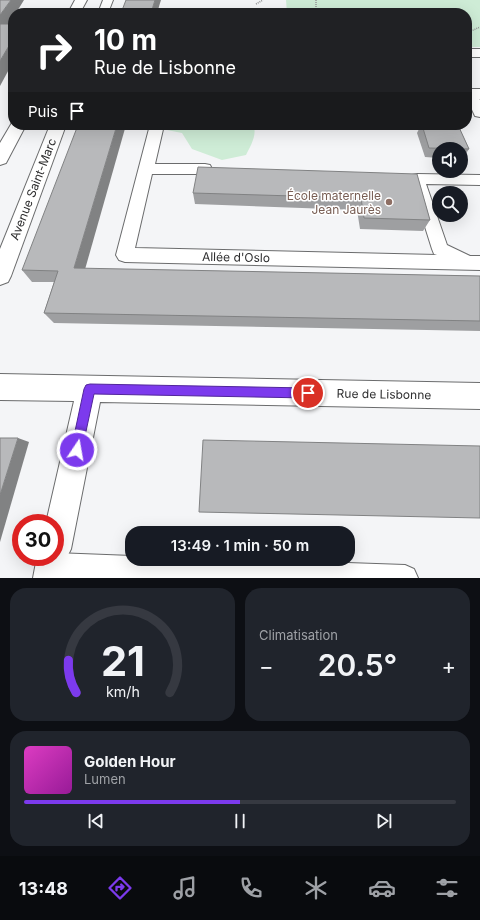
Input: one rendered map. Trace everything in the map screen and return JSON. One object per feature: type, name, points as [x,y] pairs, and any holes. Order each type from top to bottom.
[{"type":"street","points":[[0,159],[15,130]]},
{"type":"street","name":"Avenue Saint-Marc","points":[[0,276],[56,130]]},
{"type":"street","name":"Rue de Lisbonne","points":[[0,387],[480,396]]},
{"type":"street","points":[[63,514],[90,389]]},
{"type":"lane","points":[[473,94],[480,112]]},
{"type":"lane","name":"Allée d'Oslo","points":[[156,130],[125,255],[477,263]]},
{"type":"lane","points":[[146,169],[205,169]]},
{"type":"lane","points":[[477,263],[440,249],[417,180],[480,180]]},
{"type":"lane","points":[[64,564],[405,578]]},
{"type":"path","points":[[256,4],[263,0]]},
{"type":"green space","points":[[286,0],[480,0],[480,47],[472,47],[472,8],[287,8]]},
{"type":"green space","points":[[167,130],[254,130],[255,132],[246,155],[222,160],[192,149],[182,133]]},
{"type":"building","points":[[0,0],[11,0],[0,15]]},
{"type":"building","points":[[126,0],[155,0],[153,8],[123,8]]},
{"type":"building","points":[[0,24],[8,24],[8,47],[0,61]]},
{"type":"building","points":[[76,130],[115,130],[74,268],[480,276],[480,321],[44,313],[58,271],[22,270]]},
{"type":"building","points":[[424,130],[460,130],[466,142],[432,142],[432,148],[429,148]]},
{"type":"building","points":[[198,167],[417,174],[430,220],[364,218],[361,198],[193,193]]},
{"type":"building","points":[[0,438],[18,438],[0,495]]},
{"type":"building","points":[[203,440],[480,446],[480,518],[199,512]]},
{"type":"place","name":"École maternelle Jean Jaurès","points":[[389,202]]},
{"type":"route","points":[[77,450],[90,389],[308,393]]}]
